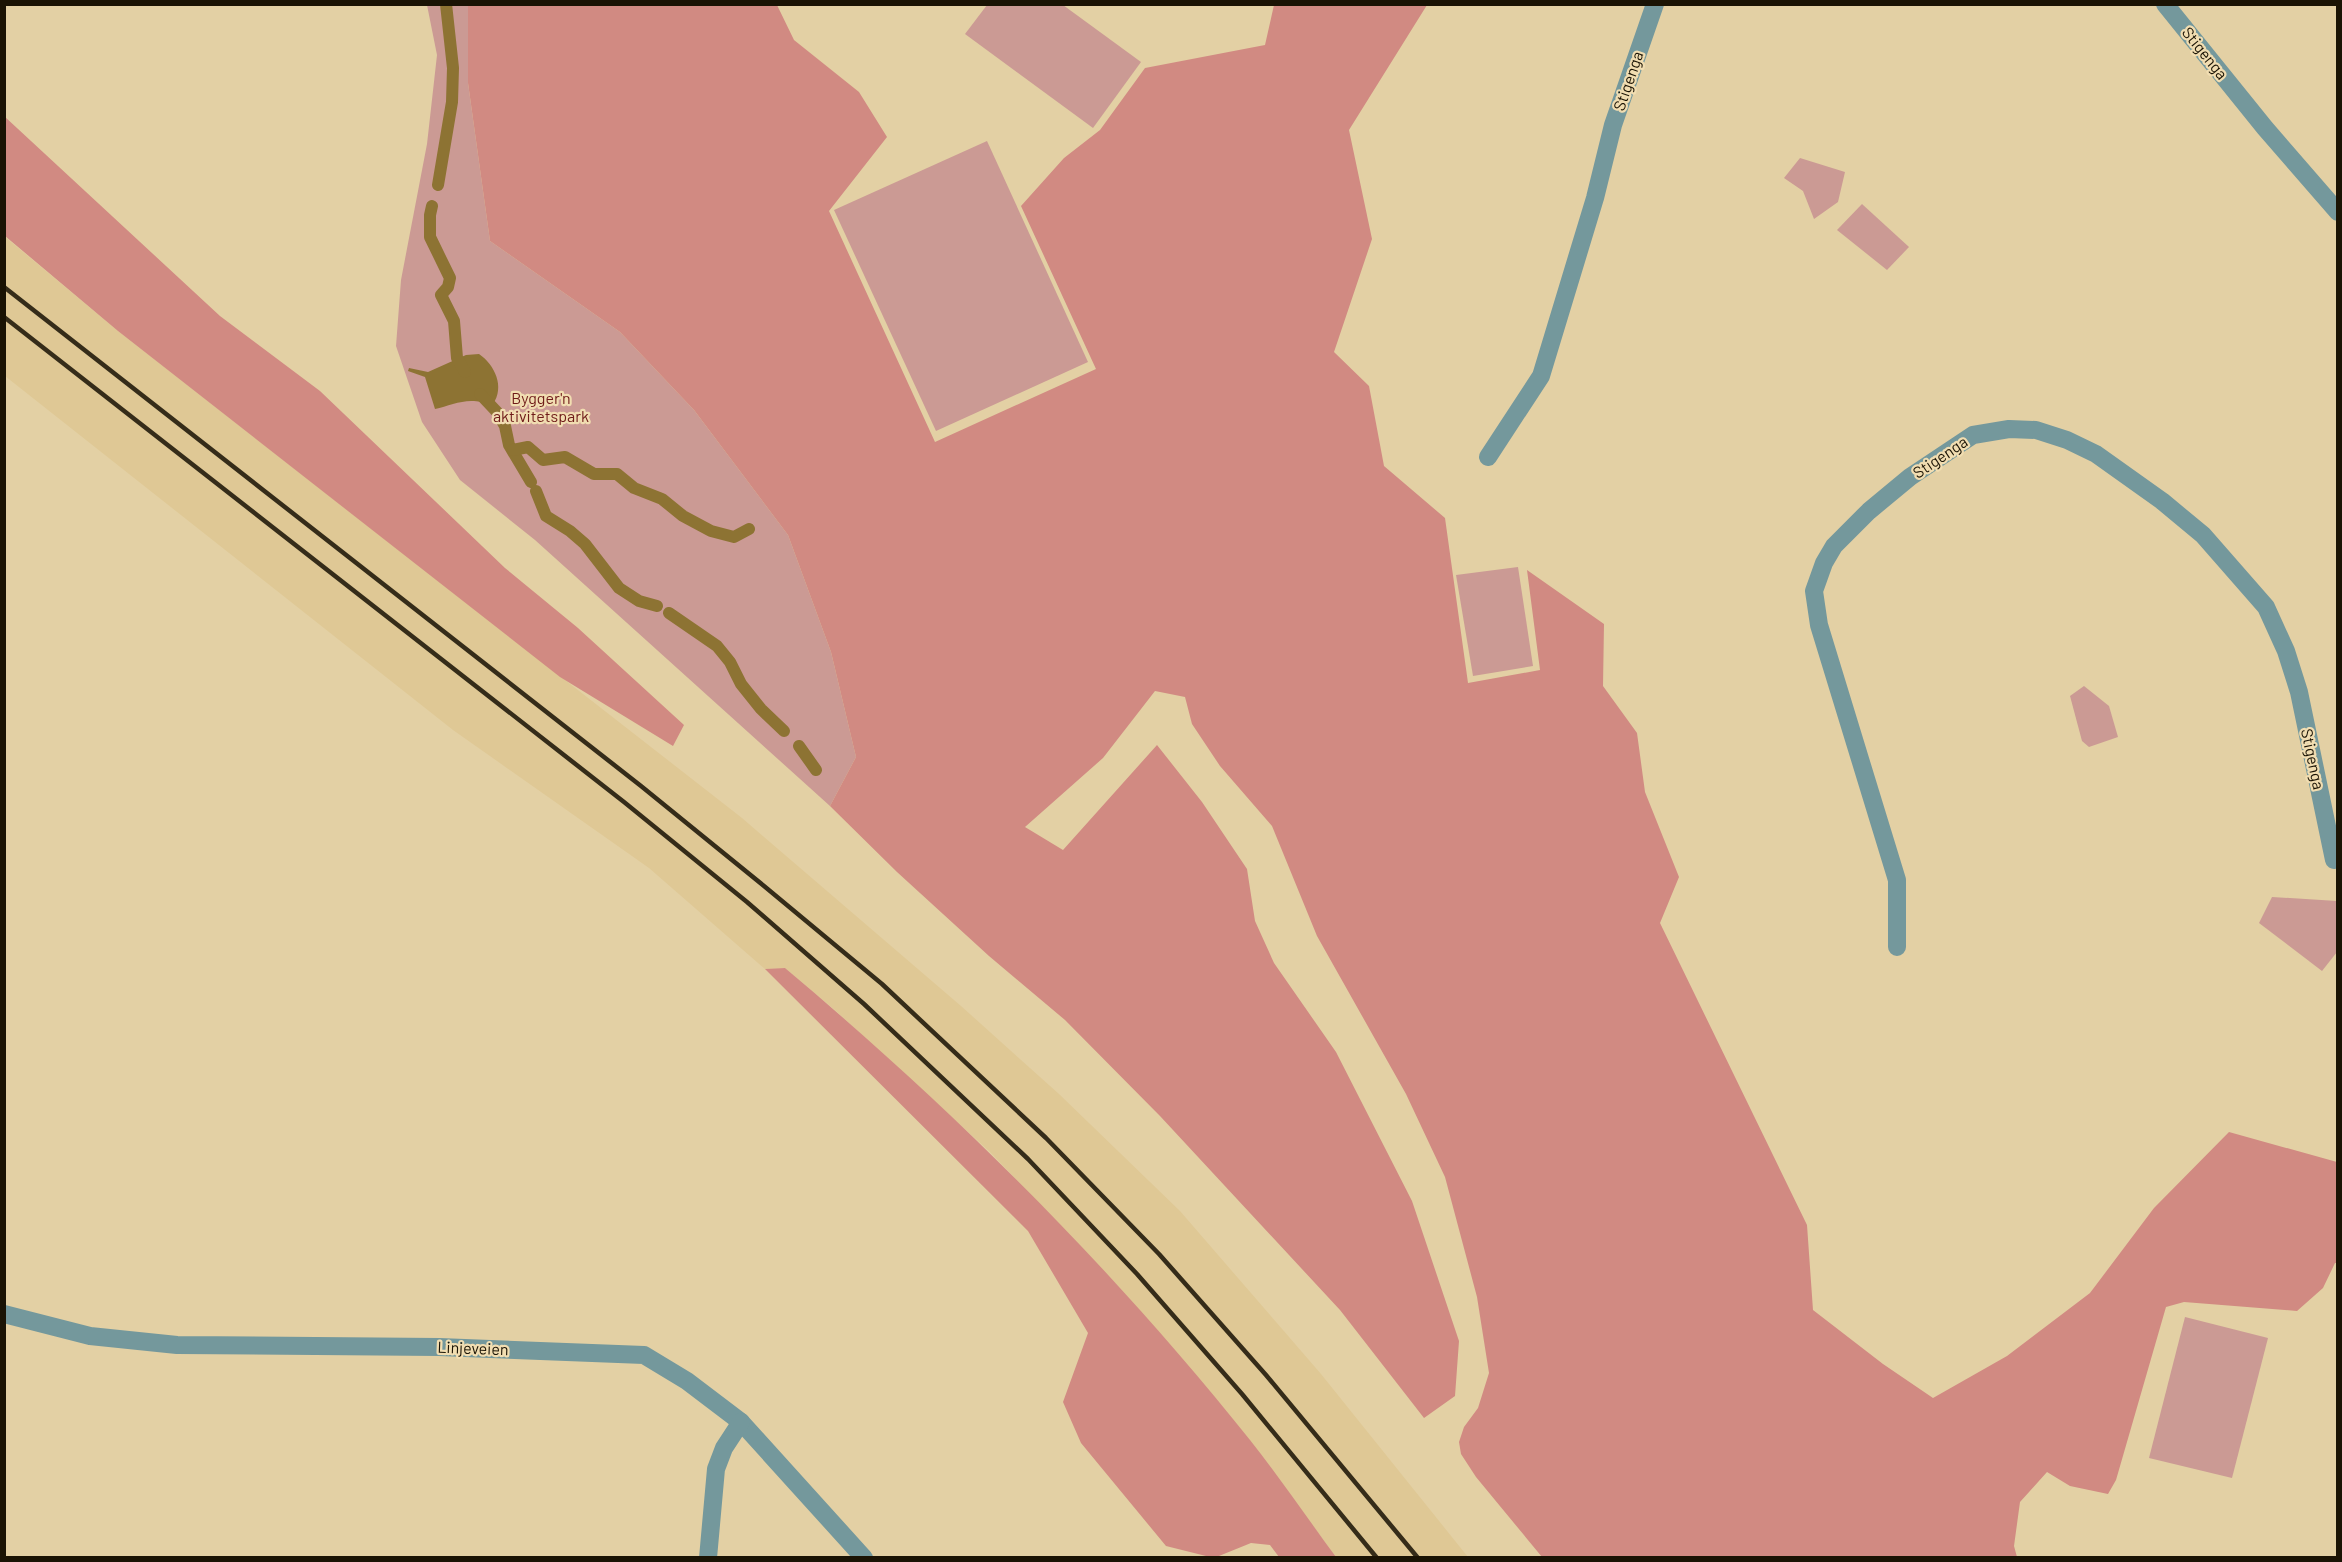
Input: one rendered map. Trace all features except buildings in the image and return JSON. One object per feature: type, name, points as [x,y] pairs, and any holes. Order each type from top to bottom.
[{"type":"street","name":"Stigenga","points":[[1488,457],[1541,376],[1595,198],[1613,125],[1655,4]]},
{"type":"street","name":"Stigenga","points":[[2165,4],[2265,128],[2337,212]]},
{"type":"street","name":"Stigenga","points":[[1897,947],[1897,880],[1819,625],[1814,591],[1824,562],[1834,546],[1869,511],[1919,471],[1973,435],[2009,429],[2036,430],[2067,440],[2096,454],[2162,501],[2203,535],[2233,567],[2266,607],[2286,651],[2300,692],[2334,860],[2337,859]]},
{"type":"street","name":"Linjeveien","points":[[4,1314],[90,1336],[177,1345],[439,1347],[644,1355],[687,1380],[741,1422],[864,1557]]},
{"type":"street","points":[[708,1557],[716,1469],[724,1448],[741,1422]]},
{"type":"shaded area","points":[[468,5],[777,5],[794,40],[859,92],[887,137],[829,211],[935,442],[1096,369],[1021,206],[1064,158],[1100,130],[1145,68],[1265,45],[1274,5],[1427,5],[1349,130],[1372,239],[1334,352],[1369,386],[1384,466],[1445,518],[1468,683],[1540,670],[1527,570],[1604,624],[1603,686],[1637,733],[1645,792],[1679,877],[1660,923],[1807,1225],[1813,1310],[1883,1364],[1933,1398],[2007,1356],[2090,1293],[2154,1208],[2229,1132],[2337,1162],[2337,1263],[2323,1288],[2297,1311],[2184,1302],[2166,1307],[2116,1480],[2108,1494],[2070,1486],[2047,1472],[2020,1502],[2014,1546],[2017,1557],[1542,1557],[1476,1477],[1461,1454],[1459,1442],[1464,1427],[1478,1408],[1489,1373],[1477,1297],[1445,1177],[1406,1094],[1317,936],[1272,826],[1220,766],[1192,724],[1185,697],[1155,691],[1103,758],[1025,827],[1063,850],[1157,745],[1202,802],[1247,869],[1255,921],[1274,963],[1336,1052],[1412,1201],[1459,1341],[1455,1396],[1424,1418],[1340,1310],[1160,1116],[1065,1020],[989,956],[897,872],[830,806],[856,757],[831,652],[788,535],[694,410],[620,332],[490,241],[468,83]]},
{"type":"shaded area","points":[[4,116],[220,316],[320,391],[505,568],[578,628],[684,725],[673,746],[560,677],[118,331],[5,236]]},
{"type":"shaded area","points":[[4,236],[118,331],[742,818],[961,1006],[1059,1094],[1180,1211],[1321,1374],[1468,1557],[1336,1557],[1250,1441],[1121,1289],[990,1152],[836,1011],[785,968],[765,969],[649,868],[453,730],[5,376]]},
{"type":"shaded area","points":[[479,354],[494,370],[498,384],[493,404],[469,401],[435,409],[425,377],[408,371],[409,368],[428,372],[466,355]]},
{"type":"shaded area","points":[[785,968],[910,1077],[1029,1192],[1087,1252],[1143,1313],[1250,1440],[1336,1557],[1279,1557],[1270,1545],[1251,1543],[1214,1558],[1166,1546],[1081,1443],[1063,1402],[1088,1333],[1028,1231],[765,969]]},
{"type":"green space","name":"Bygger'n aktivitetspark","points":[[427,5],[468,5],[468,83],[490,241],[620,332],[694,410],[788,535],[831,652],[856,757],[830,806],[535,540],[460,480],[422,422],[396,346],[401,280],[427,144],[437,55]]},
{"type":"green space","points":[[987,5],[1063,5],[1141,62],[1093,128],[965,34]]},
{"type":"green space","points":[[987,141],[1088,362],[936,431],[834,210]]},
{"type":"green space","points":[[1800,158],[1845,172],[1838,202],[1814,219],[1803,191],[1784,178]]},
{"type":"green space","points":[[1862,204],[1909,247],[1887,270],[1837,230]]},
{"type":"green space","points":[[1518,567],[1533,666],[1473,676],[1456,575]]},
{"type":"green space","points":[[2084,686],[2109,706],[2118,737],[2089,747],[2082,741],[2070,696]]},
{"type":"green space","points":[[2272,897],[2337,901],[2337,952],[2322,971],[2259,923]]},
{"type":"green space","points":[[2185,1317],[2268,1338],[2232,1478],[2149,1458]]},
{"type":"waterway","points":[[438,185],[452,102],[453,68],[446,4]]},
{"type":"waterway","points":[[432,206],[430,237],[450,278],[448,287],[441,295],[454,321],[457,358],[465,372]]},
{"type":"waterway","points":[[480,394],[497,412],[505,426],[509,445],[531,482]]},
{"type":"waterway","points":[[513,450],[528,447],[543,460],[565,457],[594,474],[617,474],[634,488],[662,499],[683,516],[711,531],[734,537],[749,529]]},
{"type":"waterway","points":[[536,491],[546,516],[570,531],[585,544],[619,588],[639,601],[657,606]]},
{"type":"waterway","points":[[669,613],[717,646],[730,662],[741,684],[761,709],[784,731]]},
{"type":"waterway","points":[[799,746],[816,770]]},
{"type":"railway","points":[[4,287],[641,786],[882,984],[1046,1138],[1159,1254],[1266,1375],[1418,1558]]},
{"type":"railway","points":[[4,317],[624,802],[747,902],[864,1004],[1028,1159],[1137,1274],[1242,1394],[1377,1558]]}]
